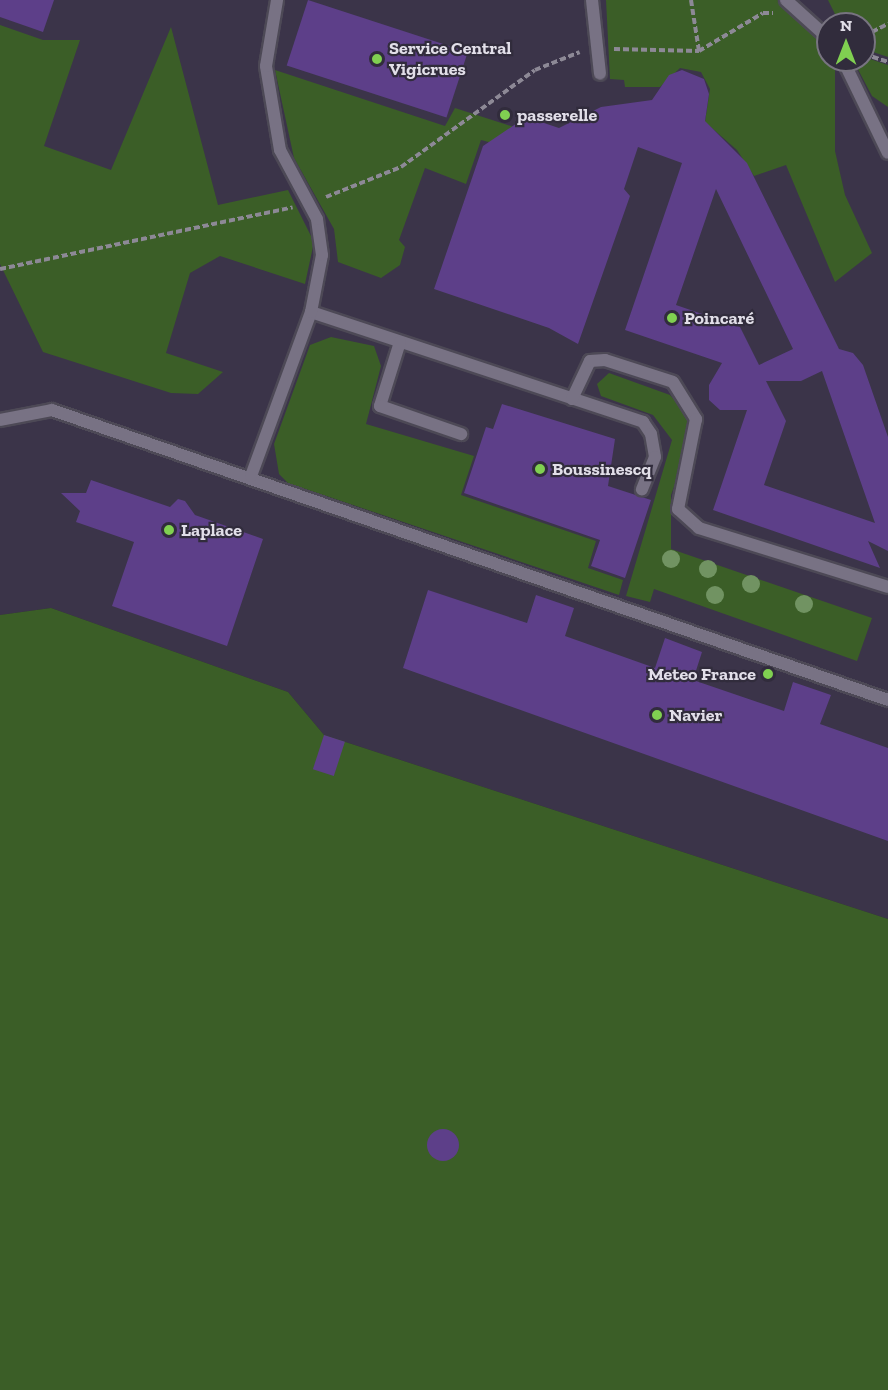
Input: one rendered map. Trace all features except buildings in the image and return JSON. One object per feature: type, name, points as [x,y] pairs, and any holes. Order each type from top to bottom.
[{"type":"lane","points":[[251,476],[311,312],[322,255],[318,219],[280,150],[266,66],[277,0]]},
{"type":"lane","points":[[592,0],[600,74]]},
{"type":"lane","points":[[786,0],[816,27]]},
{"type":"lane","points":[[849,72],[888,153]]},
{"type":"lane","points":[[311,312],[643,422],[655,457],[642,490]]},
{"type":"lane","points":[[400,342],[380,406],[461,434]]},
{"type":"lane","points":[[572,399],[590,361],[605,360],[673,382],[696,419],[678,509],[699,528],[888,587]]},
{"type":"lane","points":[[0,420],[52,410],[251,476],[887,696]]},
{"type":"path","points":[[691,0],[699,51]]},
{"type":"path","points":[[0,269],[309,203],[401,167],[535,70],[597,49],[699,51],[763,13],[802,14]]},
{"type":"shaded area","points":[[0,0],[888,0],[888,919],[324,735],[288,692],[51,608],[0,615]]},
{"type":"green space","points":[[606,0],[786,0],[816,27],[816,72],[835,72],[835,151],[845,195],[872,253],[835,282],[786,165],[754,176],[737,150],[705,122],[710,89],[701,72],[680,68],[660,87],[625,87],[624,80],[610,79]]},
{"type":"green space","points":[[828,0],[888,0],[888,57],[876,53],[876,12],[834,12]]},
{"type":"green space","points":[[0,25],[43,40],[80,40],[44,146],[111,170],[171,27],[218,205],[288,190],[314,242],[305,284],[220,256],[190,273],[166,353],[223,372],[198,394],[171,393],[43,352],[0,264]]},
{"type":"green space","points":[[876,61],[888,65],[888,107],[872,96],[859,72],[876,72]]},
{"type":"green space","points":[[275,70],[445,126],[455,108],[539,135],[535,154],[481,140],[466,184],[425,168],[399,240],[405,247],[400,265],[381,278],[338,262],[334,229],[294,158]]},
{"type":"green space","points":[[331,337],[374,346],[381,366],[366,424],[474,456],[461,495],[596,541],[588,568],[623,580],[619,595],[288,483],[279,474],[274,444],[310,345]]},
{"type":"green space","points":[[609,373],[670,395],[687,414],[687,451],[671,495],[671,549],[872,618],[857,661],[654,589],[650,602],[626,596],[672,440],[653,415],[601,396],[597,384]]},
{"type":"green space","points":[[51,608],[288,692],[324,735],[888,919],[888,1390],[0,1390],[0,615]]},
{"type":"place","name":"Service Central Vigicrues","points":[[377,59]]},
{"type":"place","name":"passerelle","points":[[505,115]]},
{"type":"place","name":"Poincaré","points":[[672,318]]},
{"type":"place","name":"Boussinescq","points":[[540,469]]},
{"type":"place","name":"Laplace","points":[[169,530]]},
{"type":"place","name":"Meteo France","points":[[768,674]]},
{"type":"place","name":"Navier","points":[[657,715]]}]
